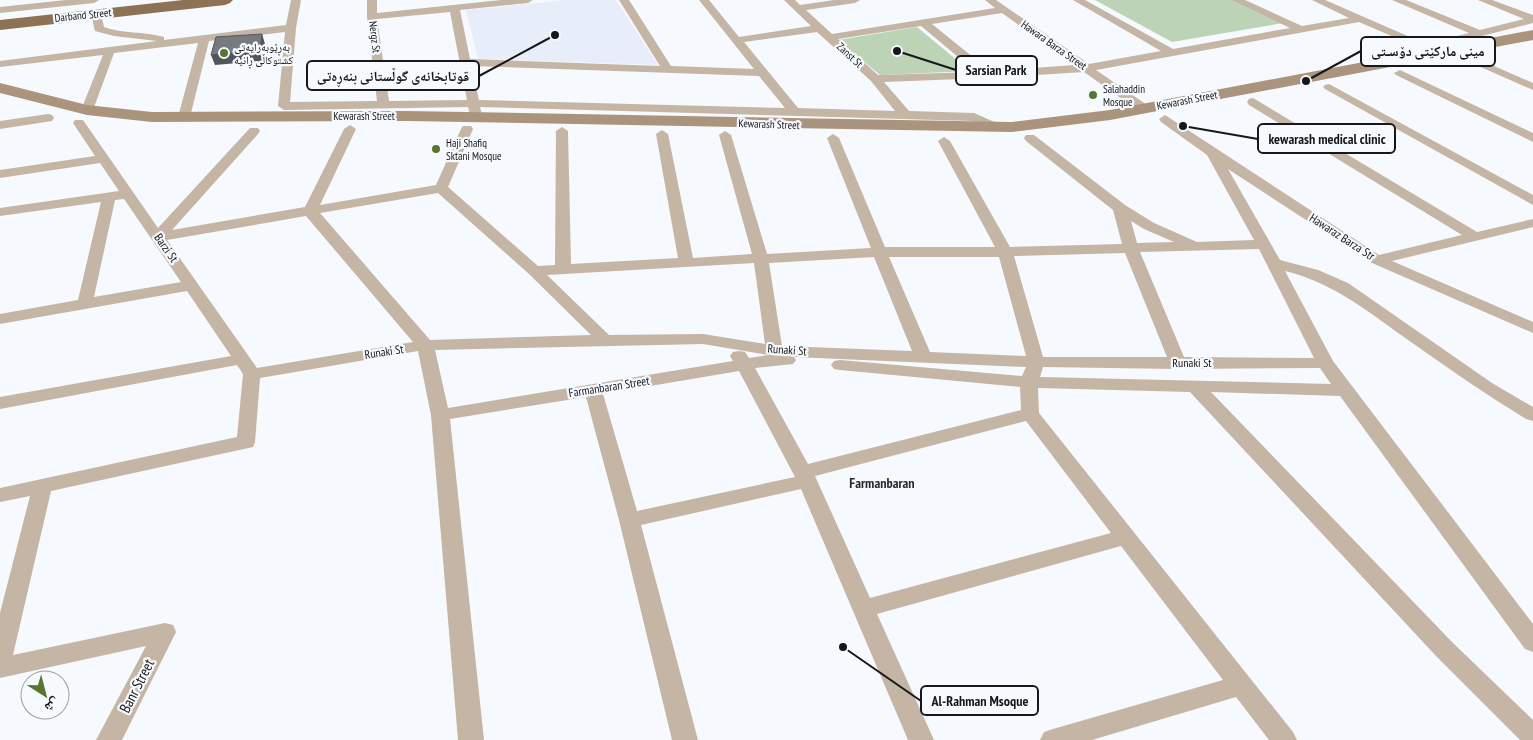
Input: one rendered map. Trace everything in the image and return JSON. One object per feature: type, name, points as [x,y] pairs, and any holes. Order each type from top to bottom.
[{"type":"highway","name":"Darband Street","points":[[0,18],[164,0]]},
{"type":"highway","name":"Darband Street","points":[[0,24],[95,7],[225,0]]},
{"type":"main road","name":"Kewarash Street","points":[[0,88],[83,117],[142,131],[350,129],[473,116],[995,127],[1060,122],[1143,108],[1432,50],[1533,35]]},
{"type":"main road","name":"Kewarash Street","points":[[473,116],[562,131],[944,141],[1030,138],[1101,131],[1165,120],[1533,48]]},
{"type":"main road","name":"Kewarash Street","points":[[0,105],[48,118],[184,117],[402,123]]},
{"type":"street","points":[[296,0],[291,28],[284,106],[383,104],[473,116],[795,113],[974,117],[995,127]]},
{"type":"street","name":"Nergz St","points":[[372,0],[372,17],[383,104]]},
{"type":"street","points":[[372,17],[528,0]]},
{"type":"street","points":[[624,0],[668,70]]},
{"type":"street","points":[[704,0],[795,113]]},
{"type":"street","name":"Zanst St","points":[[789,0],[876,79],[905,115]]},
{"type":"street","points":[[798,8],[855,0]]},
{"type":"street","name":"Hawara Barza Street","points":[[990,0],[1143,108]]},
{"type":"street","points":[[1078,0],[1172,53]]},
{"type":"street","points":[[1237,0],[1300,29]]},
{"type":"street","points":[[1317,0],[1432,50],[1478,33],[1533,20]]},
{"type":"street","points":[[1397,0],[1478,33]]},
{"type":"street","points":[[1483,0],[1533,20]]},
{"type":"street","points":[[0,10],[56,2],[95,7],[99,30],[109,34],[150,35],[170,43]]},
{"type":"street","points":[[441,188],[473,116],[466,62],[454,8]]},
{"type":"street","points":[[831,37],[1005,10]]},
{"type":"street","points":[[876,79],[987,75],[1087,68],[1360,19]]},
{"type":"street","points":[[924,23],[987,75]]},
{"type":"street","points":[[0,64],[291,28]]},
{"type":"street","points":[[737,40],[821,28]]},
{"type":"street","points":[[184,117],[204,38]]},
{"type":"street","points":[[83,117],[110,50]]},
{"type":"street","points":[[1471,59],[1533,87]]},
{"type":"street","points":[[466,62],[763,73]]},
{"type":"street","points":[[1400,73],[1533,138]]},
{"type":"street","points":[[1329,87],[1533,200]]},
{"type":"street","points":[[1253,102],[1475,237]]},
{"type":"street","name":"Barzi St","points":[[83,117],[104,160],[247,366]]},
{"type":"street","points":[[0,125],[48,118]]},
{"type":"street","name":"Hawaraz Barza Str","points":[[1165,120],[1212,153],[1377,260],[1533,328]]},
{"type":"street","points":[[310,211],[350,129]]},
{"type":"street","points":[[158,237],[254,130]]},
{"type":"street","points":[[562,131],[563,269]]},
{"type":"street","points":[[662,134],[686,262]]},
{"type":"street","points":[[725,135],[761,258],[776,355]]},
{"type":"street","points":[[833,138],[923,357]]},
{"type":"street","points":[[1030,138],[1120,208],[1149,226],[1195,246]]},
{"type":"street","points":[[944,141],[1005,252],[1036,362],[1028,382],[1030,414],[1284,740]]},
{"type":"street","points":[[1212,153],[1264,244],[1325,363],[1533,642]]},
{"type":"street","points":[[0,174],[104,160]]},
{"type":"street","points":[[158,237],[441,188]]},
{"type":"street","points":[[441,188],[534,271],[605,340]]},
{"type":"street","points":[[0,212],[128,194]]},
{"type":"street","points":[[85,304],[109,197]]},
{"type":"street","points":[[1120,208],[1131,248],[1178,364]]},
{"type":"street","points":[[310,211],[425,345],[440,415],[471,740]]},
{"type":"street","points":[[1377,260],[1533,223]]},
{"type":"street","points":[[534,271],[879,252],[1005,252],[1264,244]]},
{"type":"street","points":[[1273,264],[1313,273],[1342,286],[1486,388],[1533,415]]},
{"type":"street","points":[[0,319],[192,285]]},
{"type":"street","name":"Runaki St","points":[[0,403],[247,366],[425,345],[702,339],[734,344],[776,355],[1028,382],[1347,390]]},
{"type":"street","points":[[734,344],[743,365],[805,476],[921,740]]},
{"type":"street","name":"Runaki St","points":[[776,355],[923,357],[1036,362],[1178,364],[1325,363]]},
{"type":"street","name":"Farmanbaran Street","points":[[440,415],[743,365],[776,355]]},
{"type":"street","points":[[0,495],[246,442],[247,366]]},
{"type":"street","points":[[1194,385],[1445,650],[1533,736]]},
{"type":"street","points":[[593,390],[629,520],[685,740]]},
{"type":"street","points":[[629,520],[805,476],[1030,414]]},
{"type":"street","points":[[0,660],[42,486]]},
{"type":"street","points":[[864,609],[1127,537]]},
{"type":"street","name":"Banr Street","points":[[0,668],[165,632],[109,740]]},
{"type":"street","points":[[1053,740],[1243,685]]},
{"type":"shaded area","points":[[566,0],[616,0],[658,65],[478,59],[466,10]]},
{"type":"green space","points":[[1095,0],[1234,0],[1283,23],[1172,42]]},
{"type":"green space","points":[[917,27],[970,71],[880,75],[838,40]]},
{"type":"building","points":[[262,34],[260,51],[211,55],[216,37]]},
{"type":"place","name":"قوتابخانه‌ی گوڵستانی بنه‌ڕه‌تی","points":[[555,35]]},
{"type":"place","name":"Sarsian Park","points":[[897,51]]},
{"type":"place","name":"بەڕێوبەرایەتی کشتوکاڵی ڕانیە","points":[[224,53]]},
{"type":"place","name":"مینی مارکێتی دۆسـتی","points":[[1306,81]]},
{"type":"place","name":"Salahaddin Mosque","points":[[1093,95]]},
{"type":"place","name":"kewarash medical clinic","points":[[1183,126]]},
{"type":"place","name":"Haji Shafiq Sktani Mosque","points":[[436,149]]},
{"type":"place","name":"Al-Rahman Msoque","points":[[843,647]]},
{"type":"district","name":"Farmanbaran","points":[[882,483]]}]
